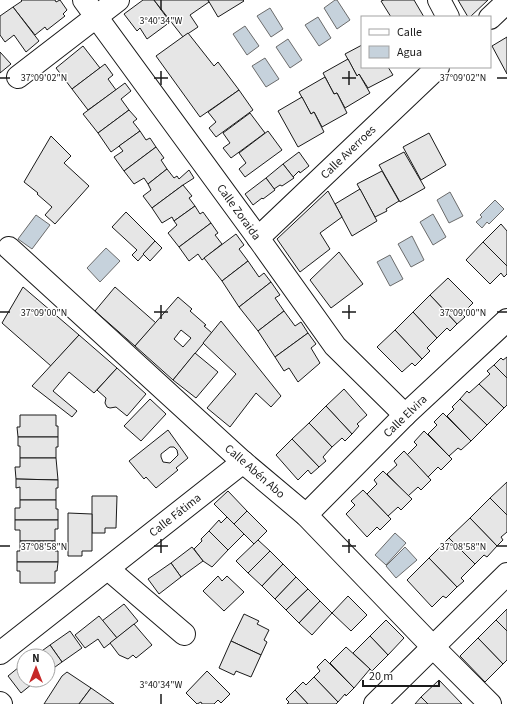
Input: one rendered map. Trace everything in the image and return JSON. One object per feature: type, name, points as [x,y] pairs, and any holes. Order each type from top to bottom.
[{"type":"street","name":"Calle Zoraida","points":[[84,0],[335,346],[405,415]]},
{"type":"street","points":[[18,77],[118,0]]},
{"type":"street","points":[[439,0],[447,16]]},
{"type":"street","points":[[491,17],[507,2]]},
{"type":"street","name":"Calle Averroes","points":[[258,238],[437,68]]},
{"type":"street","name":"Calle Abén Abo","points":[[9,248],[243,462],[306,515],[490,704]]},
{"type":"street","name":"Calle Elvira","points":[[306,515],[405,415],[507,320]]},
{"type":"street","name":"Calle Fátima","points":[[0,653],[243,462]]},
{"type":"street","points":[[108,569],[184,634]]},
{"type":"street","points":[[375,704],[432,646],[507,574]]},
{"type":"water","points":[[337,0],[350,20],[337,29],[324,8]]},
{"type":"water","points":[[270,8],[283,29],[271,37],[257,16]]},
{"type":"water","points":[[318,17],[331,38],[319,46],[305,25]]},
{"type":"water","points":[[245,26],[259,46],[247,55],[233,34]]},
{"type":"water","points":[[288,39],[302,60],[290,68],[276,47]]},
{"type":"water","points":[[265,58],[279,79],[266,87],[252,66]]},
{"type":"water","points":[[450,192],[463,216],[449,223],[437,200]]},
{"type":"water","points":[[495,200],[504,209],[489,224],[487,222],[482,228],[476,222],[482,217],[480,215]]},
{"type":"water","points":[[433,214],[446,237],[433,245],[420,222]]},
{"type":"water","points":[[36,215],[50,225],[32,249],[18,239]]},
{"type":"water","points":[[412,236],[424,260],[411,267],[398,244]]},
{"type":"water","points":[[106,248],[120,261],[100,282],[87,268]]},
{"type":"water","points":[[390,255],[403,279],[390,286],[377,262]]},
{"type":"water","points":[[395,533],[406,543],[386,565],[375,555]]},
{"type":"water","points":[[405,547],[417,560],[396,578],[386,566]]},
{"type":"building","points":[[21,0],[55,0],[56,2],[60,0],[67,10],[63,14],[65,16],[47,30],[45,27],[35,35],[13,7],[22,1]]},
{"type":"building","points":[[143,0],[154,0],[170,22],[147,39],[140,28],[137,31],[124,14]]},
{"type":"building","points":[[154,0],[208,0],[209,2],[190,15],[198,27],[183,37]]},
{"type":"building","points":[[208,0],[243,0],[244,1],[218,17]]},
{"type":"building","points":[[414,0],[423,16],[390,16],[381,1]]},
{"type":"building","points":[[458,0],[488,0],[471,16],[467,16]]},
{"type":"building","points":[[13,7],[39,41],[26,52],[14,35],[5,42],[0,35],[0,16]]},
{"type":"building","points":[[188,33],[214,66],[218,62],[239,90],[200,117],[156,56]]},
{"type":"building","points":[[507,37],[507,74],[492,46]]},
{"type":"building","points":[[83,46],[100,68],[72,89],[56,68]]},
{"type":"building","points":[[361,46],[361,68],[389,68],[393,75],[368,88],[359,74],[357,76],[345,54]]},
{"type":"building","points":[[0,52],[11,64],[0,73]]},
{"type":"building","points":[[348,59],[357,76],[359,74],[370,93],[345,108],[337,93],[334,94],[323,73]]},
{"type":"building","points":[[105,64],[113,75],[108,79],[116,90],[88,110],[72,89]]},
{"type":"building","points":[[325,77],[334,94],[337,93],[347,113],[322,127],[314,112],[311,114],[299,92]]},
{"type":"building","points":[[125,83],[131,91],[121,99],[129,110],[98,133],[83,114]]},
{"type":"building","points":[[239,90],[253,110],[216,137],[209,128],[216,122],[208,112]]},
{"type":"building","points":[[302,97],[311,114],[314,112],[324,132],[298,147],[278,111]]},
{"type":"building","points":[[129,110],[137,119],[133,122],[140,131],[111,152],[98,133]]},
{"type":"building","points":[[250,113],[265,133],[231,158],[223,148],[230,143],[223,133]]},
{"type":"building","points":[[140,131],[146,140],[150,138],[156,147],[124,171],[114,157],[123,151],[119,146]]},
{"type":"building","points":[[268,131],[282,150],[245,177],[239,169],[246,163],[239,153]]},
{"type":"building","points":[[429,133],[446,165],[421,180],[403,147]]},
{"type":"building","points":[[51,136],[71,156],[64,163],[89,186],[55,224],[45,215],[52,207],[24,182]]},
{"type":"building","points":[[156,147],[164,158],[161,160],[167,169],[148,184],[144,178],[134,184],[124,171]]},
{"type":"building","points":[[299,152],[309,166],[300,173],[299,171],[293,177],[283,164]]},
{"type":"building","points":[[404,152],[425,188],[400,202],[379,165]]},
{"type":"building","points":[[283,164],[294,178],[282,186],[280,185],[274,189],[266,178]]},
{"type":"building","points":[[167,169],[174,178],[177,176],[179,179],[189,170],[194,178],[152,208],[143,196],[151,190],[148,184]]},
{"type":"building","points":[[382,171],[399,201],[386,209],[387,211],[375,217],[357,184]]},
{"type":"building","points":[[266,178],[275,190],[253,205],[245,194]]},
{"type":"building","points":[[183,185],[192,196],[189,198],[195,206],[174,221],[172,217],[162,223],[152,208]]},
{"type":"building","points":[[360,189],[377,221],[352,236],[335,204]]},
{"type":"building","points":[[328,191],[342,217],[320,233],[330,249],[300,272],[277,239]]},
{"type":"building","points":[[195,206],[200,214],[203,212],[211,223],[179,247],[168,233],[177,225],[174,221]]},
{"type":"building","points":[[126,212],[155,241],[138,261],[132,255],[137,250],[112,227]]},
{"type":"building","points":[[211,223],[218,233],[215,235],[222,244],[202,260],[198,254],[189,261],[179,247]]},
{"type":"building","points":[[501,224],[507,231],[507,266],[483,242]]},
{"type":"building","points":[[236,234],[244,245],[239,249],[248,261],[222,281],[204,258]]},
{"type":"building","points":[[155,241],[162,248],[150,261],[143,254]]},
{"type":"building","points":[[483,242],[507,266],[507,274],[504,277],[501,273],[490,284],[466,260]]},
{"type":"building","points":[[339,252],[363,284],[331,308],[310,280]]},
{"type":"building","points":[[248,261],[259,277],[264,273],[271,282],[239,307],[222,281]]},
{"type":"building","points":[[448,278],[473,303],[462,314],[465,317],[457,324],[430,295]]},
{"type":"building","points":[[271,282],[280,295],[275,298],[284,311],[258,331],[239,307]]},
{"type":"building","points":[[23,287],[79,335],[51,366],[2,323]]},
{"type":"building","points":[[115,287],[156,323],[135,346],[95,311]]},
{"type":"building","points":[[430,295],[457,324],[450,331],[447,328],[437,338],[413,312]]},
{"type":"building","points":[[178,297],[192,309],[190,311],[206,325],[204,326],[212,333],[173,380],[135,346]],"holes":[[[181,330],[191,338],[183,347],[174,339]]]},
{"type":"building","points":[[284,311],[295,326],[301,322],[308,333],[275,357],[258,331]]},
{"type":"building","points":[[413,312],[437,338],[427,348],[430,351],[422,359],[395,330]]},
{"type":"building","points":[[221,321],[281,396],[271,407],[256,393],[230,427],[207,408],[236,374],[203,343]]},
{"type":"building","points":[[395,330],[422,359],[415,366],[412,363],[402,372],[377,347]]},
{"type":"building","points":[[308,333],[316,344],[311,348],[320,363],[298,382],[289,368],[284,371],[275,357]]},
{"type":"building","points":[[79,335],[117,368],[94,393],[69,372],[53,391],[77,411],[72,417],[32,386]]},
{"type":"building","points":[[195,353],[218,372],[196,398],[173,380]]},
{"type":"building","points":[[507,357],[507,378],[494,365],[501,358],[503,360]]},
{"type":"building","points":[[494,365],[507,378],[507,405],[504,408],[479,384],[490,374],[487,371]]},
{"type":"building","points":[[117,368],[146,394],[127,416],[116,407],[107,407],[105,403],[106,398],[97,390]]},
{"type":"building","points":[[479,384],[504,408],[487,425],[460,399],[467,391],[469,393]]},
{"type":"building","points":[[344,389],[367,415],[357,424],[359,426],[352,434],[326,406]]},
{"type":"building","points":[[150,399],[166,414],[141,441],[124,426]]},
{"type":"building","points":[[460,399],[487,425],[471,441],[447,416],[454,409],[452,407]]},
{"type":"building","points":[[326,406],[352,434],[345,441],[342,438],[332,447],[309,423]]},
{"type":"building","points":[[443,413],[471,441],[461,450],[458,448],[449,456],[428,434],[437,425],[434,422]]},
{"type":"building","points":[[20,415],[56,415],[58,437],[18,437],[17,427],[20,427]]},
{"type":"building","points":[[309,423],[332,447],[323,457],[326,461],[319,467],[292,439]]},
{"type":"building","points":[[168,430],[188,458],[176,468],[178,470],[156,488],[146,477],[144,479],[129,461]],"holes":[[[170,447],[174,447],[177,450],[178,455],[170,463],[163,462],[161,454]]]},
{"type":"building","points":[[424,431],[452,459],[441,470],[438,467],[428,477],[407,455],[417,445],[414,442]]},
{"type":"building","points":[[18,437],[58,437],[56,458],[20,458]]},
{"type":"building","points":[[292,439],[319,467],[311,474],[308,470],[298,480],[276,455]]},
{"type":"building","points":[[404,451],[431,480],[421,490],[418,487],[408,496],[387,474],[397,465],[394,461]]},
{"type":"building","points":[[20,458],[56,458],[58,480],[16,479],[15,467],[20,467]]},
{"type":"building","points":[[383,471],[412,499],[401,510],[398,507],[388,516],[367,494],[377,484],[374,480]]},
{"type":"building","points":[[16,479],[58,480],[56,500],[20,500],[20,487],[16,488]]},
{"type":"building","points":[[507,482],[507,515],[490,498]]},
{"type":"building","points":[[363,490],[391,519],[380,530],[377,527],[367,537],[346,514],[355,505],[351,501]]},
{"type":"building","points":[[228,491],[247,511],[234,524],[214,504]]},
{"type":"building","points":[[92,496],[117,496],[116,528],[105,528],[105,533],[92,533]]},
{"type":"building","points":[[490,498],[507,515],[507,532],[501,537],[503,540],[497,546],[470,518]]},
{"type":"building","points":[[20,500],[56,500],[58,520],[15,520],[15,508],[20,508]]},
{"type":"building","points":[[247,511],[267,531],[254,544],[234,524]]},
{"type":"building","points":[[68,513],[92,514],[92,551],[82,551],[82,556],[68,556]]},
{"type":"building","points":[[227,517],[244,534],[228,550],[209,531],[219,520],[221,523]]},
{"type":"building","points":[[470,518],[497,546],[487,557],[484,555],[475,564],[449,538]]},
{"type":"building","points":[[15,520],[58,520],[58,529],[55,529],[55,541],[20,541],[20,530],[15,530]]},
{"type":"building","points":[[209,531],[228,550],[212,567],[203,561],[194,549]]},
{"type":"building","points":[[449,538],[475,564],[461,578],[464,581],[457,587],[429,558]]},
{"type":"building","points":[[258,540],[270,551],[248,573],[236,561]]},
{"type":"building","points":[[20,541],[55,541],[55,551],[58,551],[58,562],[17,562],[17,551],[20,551]]},
{"type":"building","points":[[192,547],[203,561],[181,577],[171,563]]},
{"type":"building","points":[[270,551],[283,564],[262,586],[248,573]]},
{"type":"building","points":[[429,558],[457,587],[446,598],[443,596],[432,607],[407,580]]},
{"type":"building","points":[[17,562],[58,562],[57,571],[55,571],[55,583],[20,583],[20,571],[17,571]]},
{"type":"building","points":[[171,563],[181,577],[159,594],[148,579]]},
{"type":"building","points":[[283,564],[296,577],[275,599],[262,586]]},
{"type":"building","points":[[218,576],[222,581],[227,576],[244,592],[224,611],[203,591]]},
{"type":"building","points":[[296,577],[308,589],[286,610],[275,599]]},
{"type":"building","points":[[308,589],[320,601],[299,623],[286,610]]},
{"type":"building","points":[[348,596],[367,615],[351,631],[332,613]]},
{"type":"building","points":[[320,601],[332,613],[312,635],[299,623]]},
{"type":"building","points":[[124,604],[138,621],[117,638],[102,621]]},
{"type":"building","points":[[507,609],[507,631],[496,620]]},
{"type":"building","points":[[244,614],[259,621],[257,624],[269,630],[264,640],[267,642],[261,655],[231,641]]},
{"type":"building","points":[[99,616],[117,638],[104,648],[98,639],[85,648],[75,635]]},
{"type":"building","points":[[386,620],[404,638],[388,655],[370,636]]},
{"type":"building","points":[[496,620],[507,631],[507,660],[503,664],[478,638]]},
{"type":"building","points":[[134,624],[152,645],[136,658],[133,655],[128,659],[119,655],[110,643]]},
{"type":"building","points":[[70,631],[82,648],[62,662],[56,654],[56,648],[52,648],[50,645]]},
{"type":"building","points":[[370,636],[388,655],[372,671],[353,653]]},
{"type":"building","points":[[478,638],[503,664],[485,682],[460,656]]},
{"type":"building","points":[[231,641],[261,655],[251,677],[236,671],[234,675],[219,668]]},
{"type":"building","points":[[346,647],[370,669],[354,688],[330,663]]},
{"type":"building","points":[[56,654],[62,662],[56,666]]},
{"type":"building","points":[[325,659],[354,688],[346,696],[345,694],[338,702],[314,677],[320,671],[317,667]]},
{"type":"building","points":[[16,670],[16,686],[8,676]]},
{"type":"building","points":[[207,671],[230,694],[221,703],[218,700],[214,704],[202,704],[201,702],[197,704],[186,693]]},
{"type":"building","points":[[67,672],[91,688],[79,704],[44,704],[54,688],[56,688],[62,676]]},
{"type":"building","points":[[314,677],[338,702],[336,704],[308,704],[295,690],[303,682],[306,685]]},
{"type":"building","points":[[439,680],[462,704],[428,704],[421,697]]},
{"type":"building","points":[[17,688],[27,688],[21,693]]},
{"type":"building","points":[[91,688],[114,704],[79,704]]},
{"type":"building","points":[[295,690],[308,704],[287,704],[289,702],[286,699]]},
{"type":"building","points":[[421,697],[428,704],[415,704]]}]
